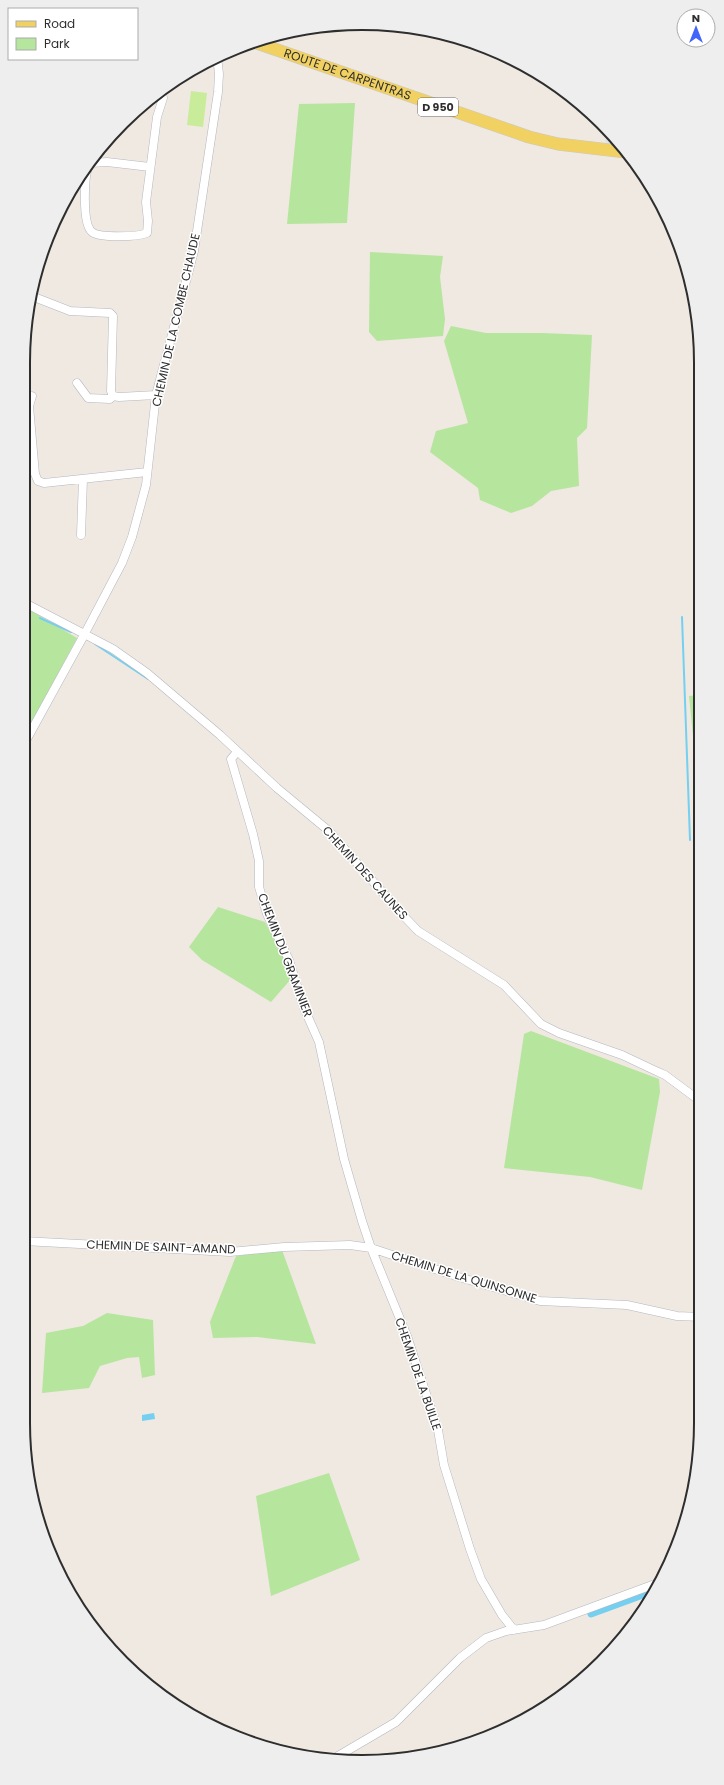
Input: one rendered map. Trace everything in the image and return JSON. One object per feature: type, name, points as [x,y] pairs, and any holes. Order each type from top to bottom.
[{"type":"main road","name":"ROUTE DE CARPENTRAS","points":[[262,46],[529,137],[558,144],[618,151]]},
{"type":"street","name":"CHEMIN DE LA COMBE CHAUDE","points":[[30,733],[84,636],[122,563],[132,537],[146,485],[156,396],[194,251],[218,92],[216,63]]},
{"type":"street","points":[[86,178],[87,217],[90,231],[97,235],[139,236],[146,233],[148,221],[146,202],[150,167],[157,117],[162,98]]},
{"type":"street","points":[[97,163],[107,162],[150,167]]},
{"type":"street","points":[[36,299],[70,311],[110,313],[113,316],[110,391],[113,396]]},
{"type":"street","points":[[77,383],[88,398],[110,399],[113,396],[156,396]]},
{"type":"street","points":[[30,403],[32,396]]},
{"type":"street","points":[[30,417],[35,474],[38,481],[44,483],[147,472]]},
{"type":"street","points":[[81,535],[83,479]]},
{"type":"street","name":"CHEMIN DES CAUNES","points":[[30,606],[84,636],[113,649],[137,666],[220,735],[237,752],[329,831],[369,878],[418,931],[504,985],[535,1018],[549,1029],[622,1055],[665,1075],[694,1097]]},
{"type":"street","name":"CHEMIN DU GRAMINIER","points":[[237,752],[231,759],[253,834],[259,861],[259,887],[270,922],[289,960],[304,1008],[319,1042],[344,1159]]},
{"type":"street","name":"CHEMIN DE LA BUILLE","points":[[344,1159],[371,1248],[407,1336],[438,1430],[444,1465],[470,1550],[481,1579],[502,1616],[514,1630]]},
{"type":"street","name":"CHEMIN DE SAINT-AMAND","points":[[30,1241],[230,1252],[284,1247],[350,1245],[371,1248]]},
{"type":"street","name":"CHEMIN DE LA QUINSONNE","points":[[371,1248],[459,1278],[540,1301],[627,1306],[677,1316],[694,1317]]},
{"type":"street","points":[[340,1754],[396,1722],[460,1658],[486,1638],[514,1630],[544,1625],[652,1585]]},
{"type":"shaded area","points":[[606,137],[614,145],[605,144]]},
{"type":"green space","points":[[191,91],[207,93],[203,127],[187,125]]},
{"type":"green space","points":[[355,103],[347,223],[287,224],[299,104]]},
{"type":"green space","points":[[370,252],[443,256],[440,277],[445,319],[443,336],[377,341],[369,332]]},
{"type":"green space","points":[[451,326],[486,333],[592,335],[587,428],[577,438],[579,486],[551,491],[532,506],[511,513],[480,500],[478,488],[430,452],[436,431],[468,423],[444,341]]},
{"type":"green space","points":[[30,610],[77,638],[30,726]]},
{"type":"green space","points":[[689,696],[694,696],[693,736]]},
{"type":"green space","points":[[218,907],[265,922],[286,960],[291,979],[271,1002],[202,960],[189,947]]},
{"type":"green space","points":[[531,1031],[659,1079],[660,1092],[642,1190],[590,1177],[504,1168],[524,1034]]},
{"type":"green space","points":[[282,1250],[316,1344],[257,1337],[213,1338],[210,1322],[236,1256]]},
{"type":"green space","points":[[107,1313],[153,1320],[155,1375],[142,1378],[139,1357],[127,1358],[100,1366],[89,1388],[42,1393],[46,1333],[83,1326]]},
{"type":"green space","points":[[329,1473],[360,1560],[271,1596],[256,1496]]},
{"type":"water","points":[[154,1413],[155,1419],[142,1421],[142,1415]]},
{"type":"waterway","points":[[682,617],[690,840]]},
{"type":"waterway","points":[[40,618],[71,632]]},
{"type":"waterway","points":[[95,644],[148,679]]},
{"type":"waterway","points":[[591,1614],[647,1593]]}]
